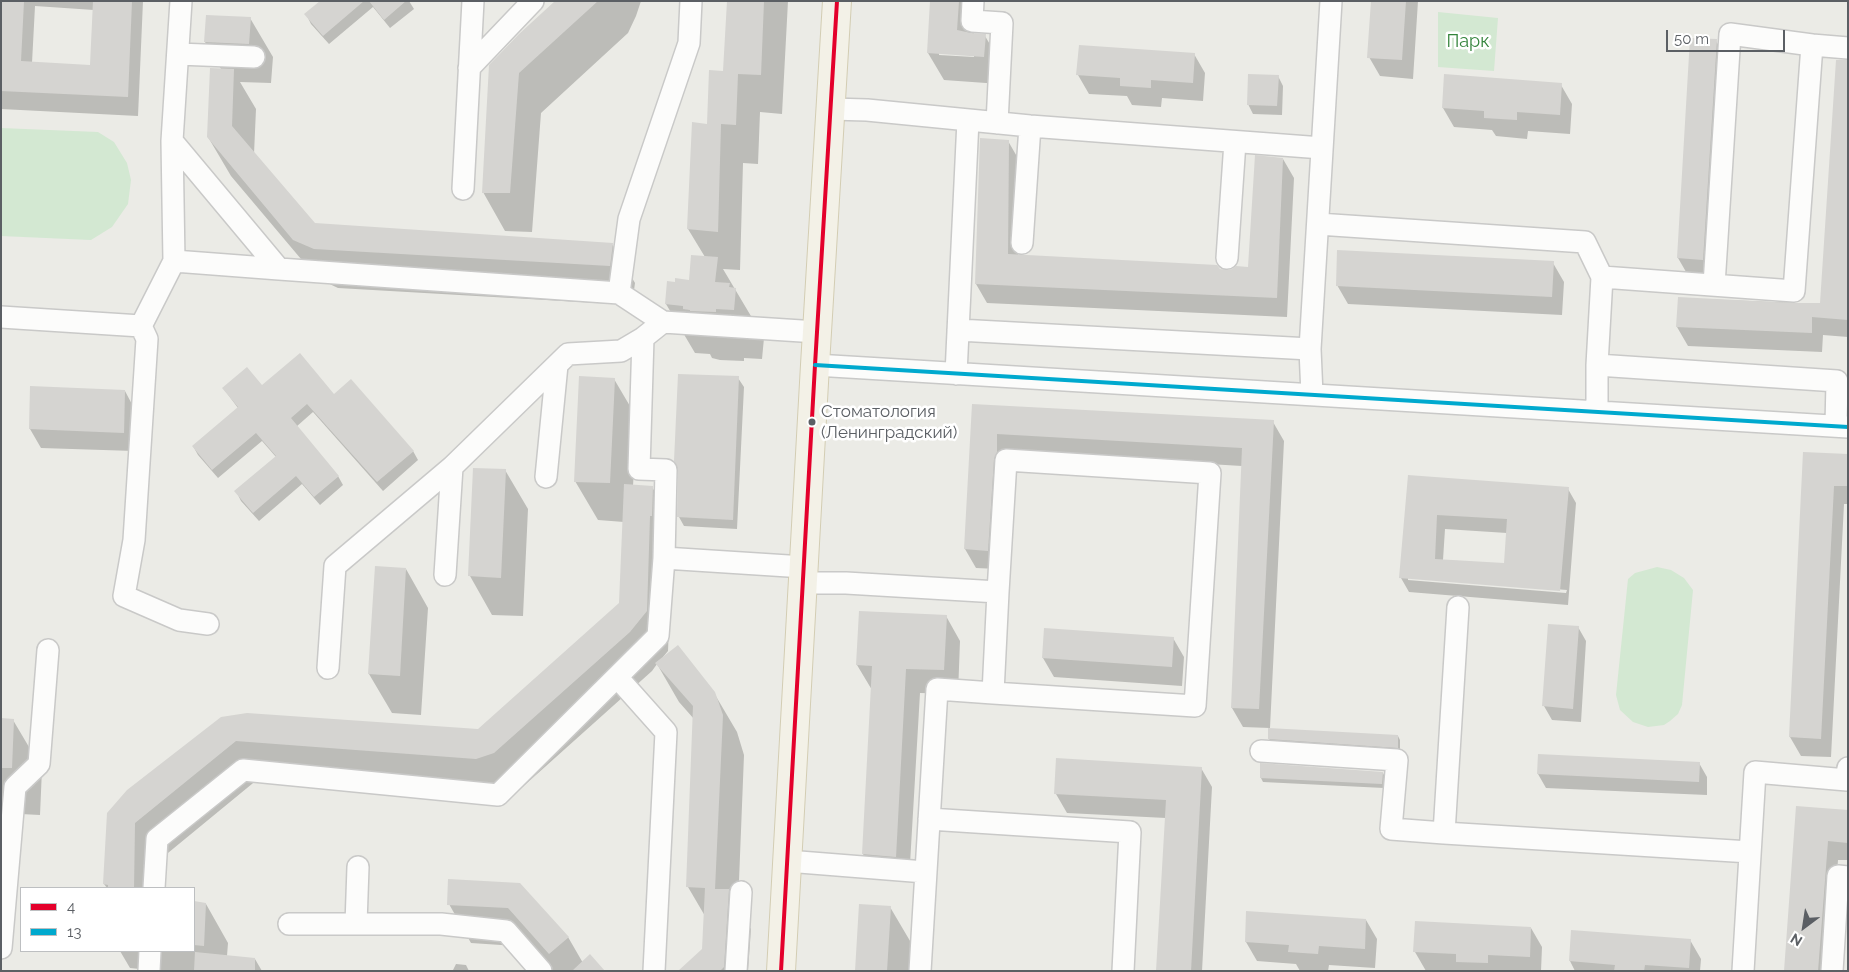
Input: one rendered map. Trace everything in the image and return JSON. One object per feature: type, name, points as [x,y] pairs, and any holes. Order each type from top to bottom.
[{"type":"main road","points":[[781,971],[837,1]]},
{"type":"street","points":[[140,326],[174,261],[172,142],[181,1]]},
{"type":"street","points":[[464,190],[473,1]]},
{"type":"street","points":[[469,68],[533,1]]},
{"type":"street","points":[[619,293],[629,219],[689,43],[691,1]]},
{"type":"street","points":[[973,1],[972,21],[1002,23],[997,123]]},
{"type":"street","points":[[1312,395],[1310,349],[1331,1]]},
{"type":"street","points":[[1714,285],[1730,34],[1848,48]]},
{"type":"street","points":[[1602,277],[1794,291],[1812,45]]},
{"type":"street","points":[[178,54],[254,56]]},
{"type":"street","points":[[831,109],[867,110],[1030,126],[1322,148]]},
{"type":"street","points":[[956,374],[968,120]]},
{"type":"street","points":[[1022,243],[1030,126]]},
{"type":"street","points":[[172,142],[279,268]]},
{"type":"street","points":[[1227,258],[1235,142]]},
{"type":"street","points":[[1318,224],[1585,242],[1602,277],[1597,365],[1597,412]]},
{"type":"street","points":[[174,261],[619,293],[663,322],[817,332]]},
{"type":"street","points":[[1,317],[140,326]]},
{"type":"street","points":[[328,668],[335,566],[452,467],[568,354],[621,351],[643,338],[663,322]]},
{"type":"street","points":[[140,326],[147,339],[134,540],[124,596],[179,620],[208,624]]},
{"type":"street","points":[[958,330],[1310,349]]},
{"type":"street","points":[[154,887],[157,839],[243,770],[498,795],[658,636],[664,558],[666,470],[639,469],[643,338]]},
{"type":"street","points":[[546,477],[557,365]]},
{"type":"street","points":[[815,366],[1842,426],[1837,381],[1597,365]]},
{"type":"street","points":[[920,971],[937,689],[993,694],[1195,706],[1210,473],[1006,460],[993,694]]},
{"type":"street","points":[[445,575],[452,467]]},
{"type":"street","points":[[664,558],[803,575],[846,583],[998,592]]},
{"type":"street","points":[[1444,832],[1458,607]]},
{"type":"street","points":[[1,948],[8,787],[39,764],[48,650]]},
{"type":"street","points":[[617,677],[666,732],[654,971]]},
{"type":"street","points":[[1261,751],[1397,760],[1391,829],[1750,852]]},
{"type":"street","points":[[1743,971],[1755,772],[1847,780],[1848,768]]},
{"type":"street","points":[[928,818],[1130,832],[1123,971]]},
{"type":"street","points":[[787,861],[925,872]]},
{"type":"street","points":[[356,924],[358,868]]},
{"type":"street","points":[[1832,971],[1838,876],[1848,877]]},
{"type":"street","points":[[736,971],[741,892]]},
{"type":"street","points":[[290,924],[441,924],[506,931],[540,971]]},
{"type":"street","points":[[149,971],[150,952]]},
{"type":"green space","name":"Парк","points":[[1438,12],[1498,18],[1494,71],[1438,67]]},
{"type":"green space","points":[[1,128],[98,132],[114,142],[127,163],[131,180],[128,204],[112,227],[91,240],[1,236]]},
{"type":"green space","points":[[1657,567],[1671,570],[1684,578],[1693,590],[1682,705],[1678,714],[1664,725],[1648,727],[1633,722],[1620,710],[1616,695],[1628,579],[1635,573]]},
{"type":"building","points":[[1,1],[24,1],[21,61],[90,65],[93,1],[132,1],[128,97],[1,91]]},
{"type":"building","points":[[320,1],[364,1],[323,36],[304,14]]},
{"type":"building","points":[[369,1],[406,1],[384,20]]},
{"type":"building","points":[[555,1],[598,1],[519,73],[510,193],[482,193],[489,65]]},
{"type":"building","points":[[727,1],[764,1],[761,75],[738,74],[736,125],[721,124],[718,232],[687,229],[692,122],[707,124],[709,70],[723,71]]},
{"type":"building","points":[[930,1],[959,1],[957,30],[986,34],[984,57],[927,53]]},
{"type":"building","points":[[1371,1],[1406,1],[1402,60],[1367,58]]},
{"type":"building","points":[[206,15],[251,17],[249,44],[204,42]]},
{"type":"building","points":[[1690,38],[1717,39],[1703,260],[1677,258]]},
{"type":"building","points":[[1079,45],[1195,53],[1193,83],[1151,80],[1151,88],[1120,86],[1120,78],[1076,75]]},
{"type":"building","points":[[1836,60],[1848,60],[1848,320],[1812,317],[1812,333],[1676,327],[1678,297],[1820,303]]},
{"type":"building","points":[[210,68],[234,69],[232,126],[315,223],[613,243],[610,266],[314,249],[293,240],[207,137]]},
{"type":"building","points":[[1248,74],[1279,75],[1277,106],[1247,105]]},
{"type":"building","points":[[1444,74],[1562,83],[1560,115],[1517,112],[1517,120],[1484,118],[1484,111],[1442,108]]},
{"type":"building","points":[[980,138],[1009,140],[1008,254],[1217,265],[1220,269],[1227,270],[1236,266],[1248,267],[1255,155],[1283,158],[1277,298],[975,284]]},
{"type":"building","points":[[1337,250],[1554,261],[1552,297],[1336,286]]},
{"type":"building","points":[[691,255],[718,257],[715,282],[730,283],[729,287],[736,288],[734,310],[716,309],[716,312],[690,311],[683,309],[683,306],[665,304],[667,281],[675,282],[675,278],[689,280]]},
{"type":"building","points":[[300,353],[334,394],[351,379],[414,451],[377,482],[307,404],[291,418],[339,476],[314,497],[296,476],[253,513],[234,491],[276,456],[256,433],[212,470],[192,446],[238,407],[222,388],[247,367],[262,385]]},
{"type":"building","points":[[678,374],[739,376],[733,520],[677,517],[678,470],[674,461]]},
{"type":"building","points":[[579,376],[615,378],[610,483],[574,482]]},
{"type":"building","points":[[30,386],[125,390],[124,433],[29,429]]},
{"type":"building","points":[[972,404],[1274,420],[1259,709],[1231,708],[1242,448],[997,434],[988,551],[964,549]]},
{"type":"building","points":[[1803,452],[1848,454],[1848,486],[1834,486],[1821,739],[1789,737]]},
{"type":"building","points":[[473,468],[506,469],[501,578],[468,576]]},
{"type":"building","points":[[1408,475],[1569,487],[1560,591],[1399,578]],"holes":[[[1437,515],[1507,519],[1504,563],[1435,559]]]},
{"type":"building","points":[[624,484],[653,486],[652,516],[650,516],[647,611],[630,632],[494,753],[476,759],[236,741],[135,823],[134,887],[108,887],[108,885],[103,884],[107,813],[127,790],[221,717],[247,713],[478,729],[619,603]]},
{"type":"building","points":[[375,566],[406,568],[400,676],[368,674]]},
{"type":"building","points":[[859,611],[947,615],[944,670],[906,669],[896,857],[862,854],[872,666],[856,665]]},
{"type":"building","points":[[1548,624],[1579,626],[1573,709],[1542,706]]},
{"type":"building","points":[[1044,628],[1174,637],[1172,667],[1042,658]]},
{"type":"building","points":[[678,645],[715,692],[723,715],[715,889],[729,889],[724,967],[720,971],[678,971],[702,949],[705,888],[686,887],[693,706],[655,663]]},
{"type":"building","points":[[1,718],[14,719],[12,768],[1,768]]},
{"type":"building","points":[[1268,728],[1398,735],[1398,748],[1268,739]]},
{"type":"building","points":[[1538,754],[1700,762],[1699,782],[1537,774]]},
{"type":"building","points":[[1056,758],[1202,767],[1191,971],[1156,971],[1166,800],[1054,794]]},
{"type":"building","points":[[1260,763],[1383,772],[1382,784],[1260,778]]},
{"type":"building","points":[[1796,806],[1848,810],[1848,843],[1828,841],[1818,971],[1784,971]]},
{"type":"building","points":[[448,879],[520,883],[569,937],[549,954],[508,908],[447,905]]},
{"type":"building","points":[[195,901],[206,903],[204,946],[195,945]]},
{"type":"building","points":[[859,904],[891,906],[887,971],[855,971]]},
{"type":"building","points":[[1246,911],[1366,919],[1365,949],[1319,946],[1318,954],[1288,952],[1289,945],[1245,942]]},
{"type":"building","points":[[1415,921],[1531,927],[1530,957],[1488,955],[1488,963],[1456,962],[1456,954],[1413,952]]},
{"type":"building","points":[[1571,930],[1691,939],[1689,968],[1645,965],[1644,971],[1614,971],[1615,965],[1569,961]]},
{"type":"building","points":[[195,952],[255,958],[255,971],[194,971]]},
{"type":"building","points":[[590,954],[605,971],[572,971]]},
{"type":"transit line","name":"4","points":[[781,971],[837,1]]},
{"type":"transit line","name":"13","points":[[815,365],[1848,427]]},
{"type":"place","name":"Стоматология (Ленинградский)","points":[[812,422]]}]
